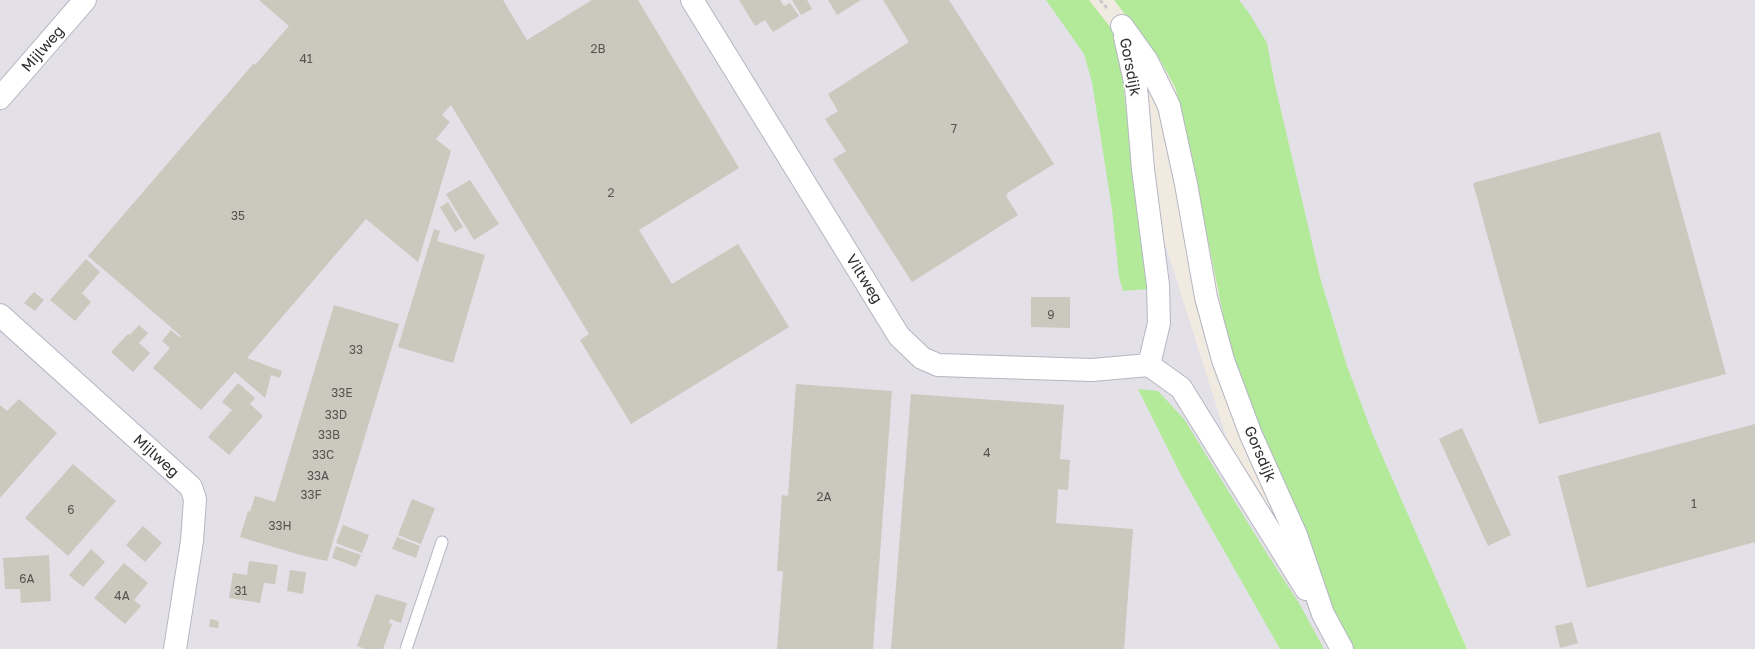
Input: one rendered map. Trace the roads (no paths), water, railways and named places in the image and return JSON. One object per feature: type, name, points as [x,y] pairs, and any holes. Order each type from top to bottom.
[{"type":"street","name":"Mijlweg","points":[[0,98],[85,0]]},
{"type":"street","name":"Viltweg","points":[[692,0],[899,336],[922,358],[938,366],[1092,370],[1149,365]]},
{"type":"street","name":"Gorsdijk","points":[[1323,614],[1296,535],[1251,435],[1222,360],[1206,297],[1186,184],[1169,106],[1147,61],[1122,26],[1136,86],[1143,169],[1158,285],[1159,323],[1149,365],[1181,388],[1289,564],[1323,614],[1342,649]]},
{"type":"street","name":"Mijlweg","points":[[0,315],[191,487],[194,499],[193,532],[175,649]]},
{"type":"lane","points":[[406,649],[442,542]]}]
